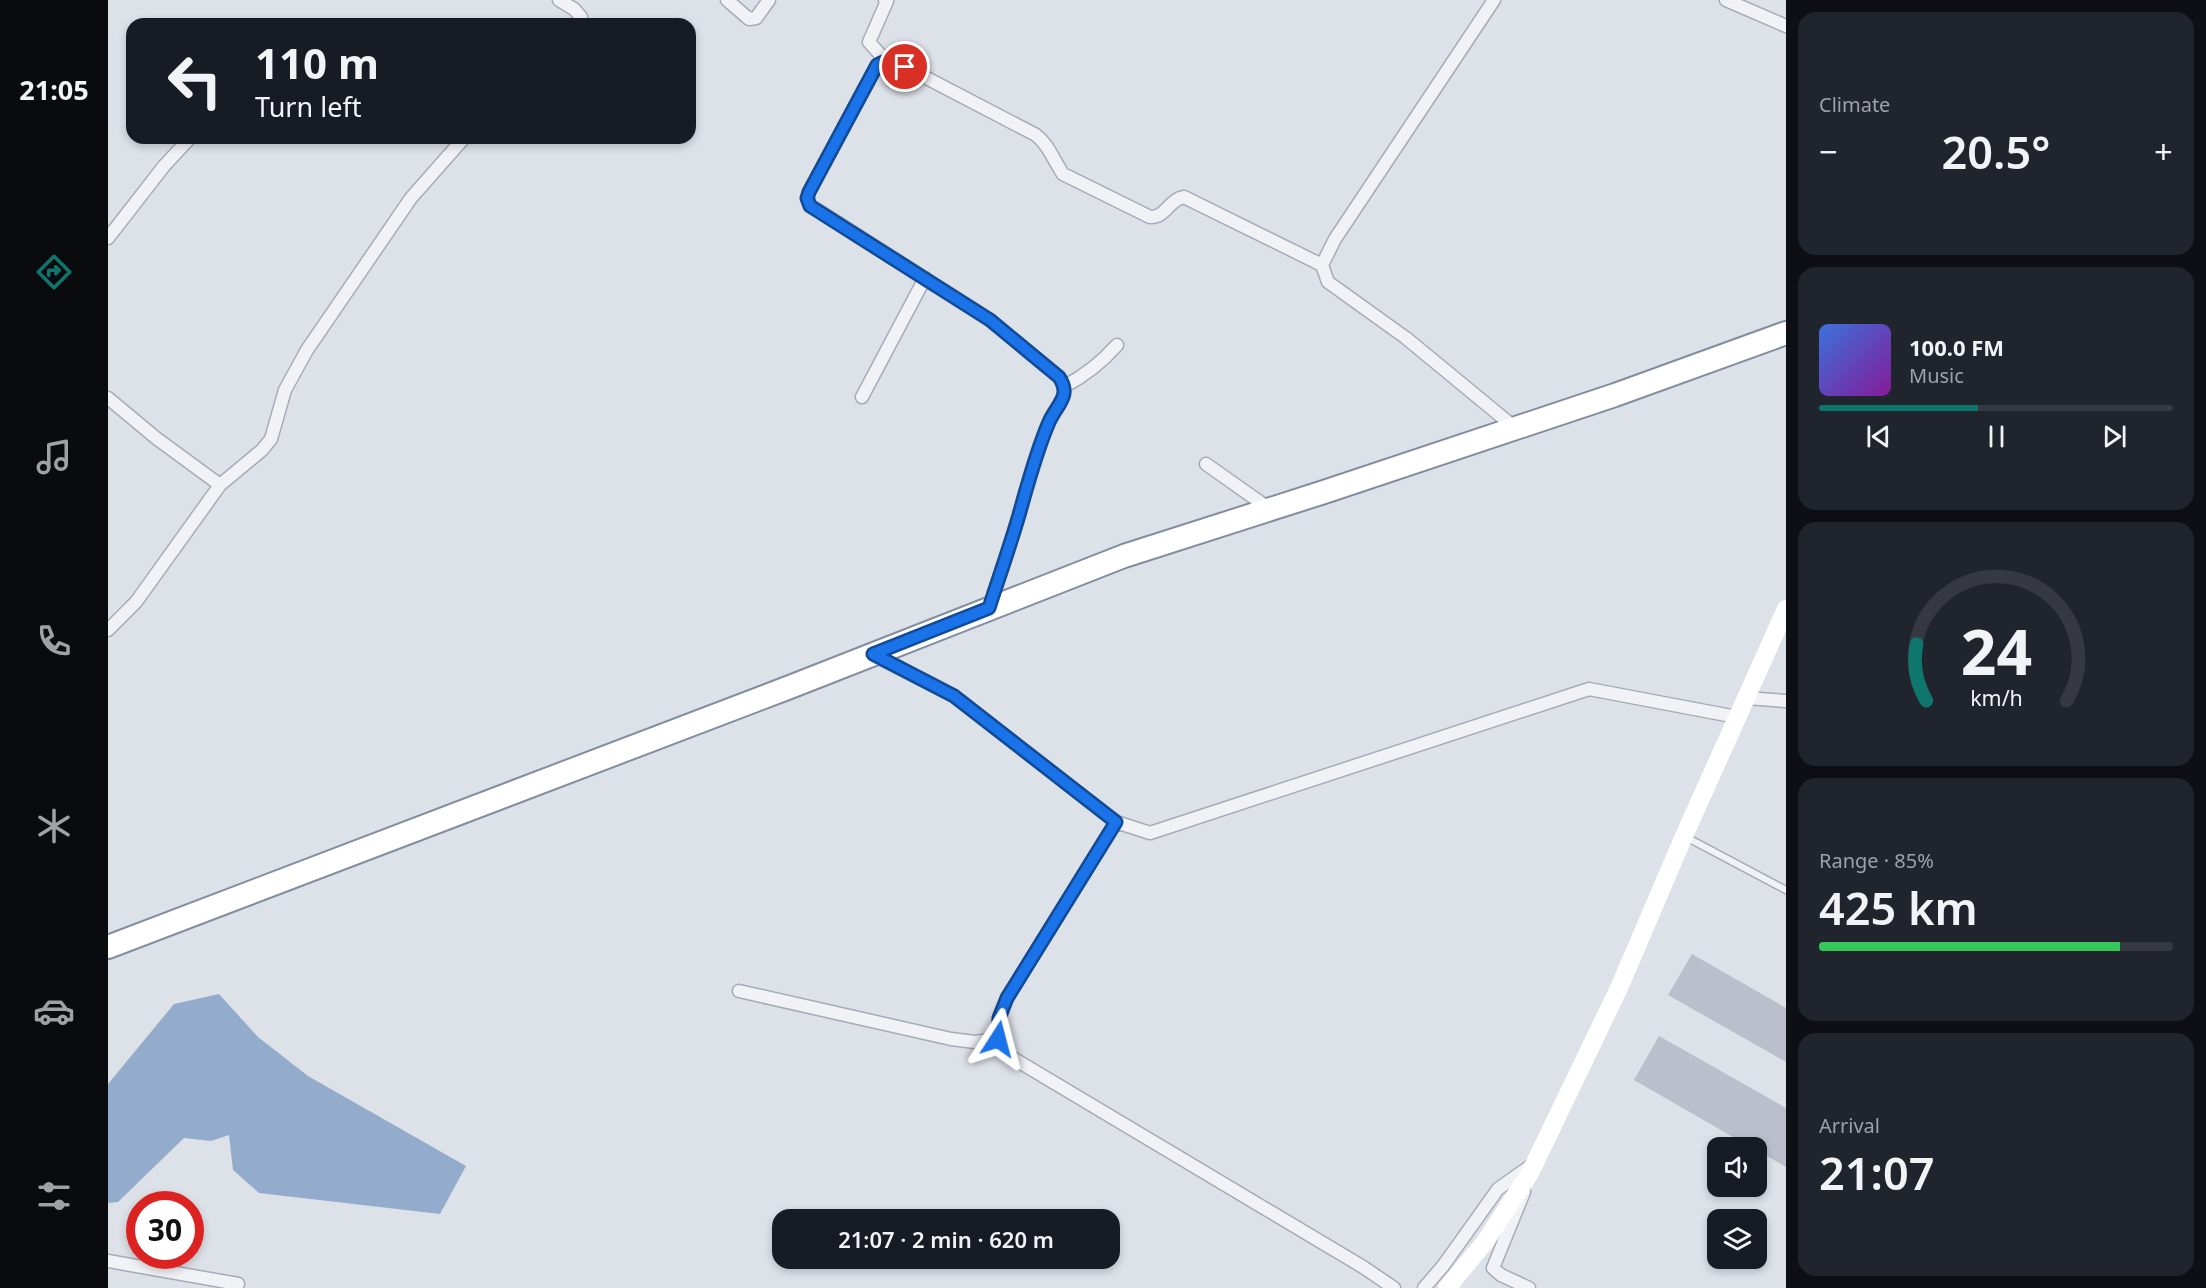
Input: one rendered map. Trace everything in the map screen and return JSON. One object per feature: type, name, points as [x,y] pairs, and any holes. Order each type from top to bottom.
[{"type":"highway","points":[[108,947],[1124,556],[1271,510],[1615,395],[1786,333]]},
{"type":"street","points":[[559,0],[574,9],[581,18]]},
{"type":"street","points":[[727,0],[749,19],[756,18],[769,0]]},
{"type":"street","points":[[885,0],[887,1],[869,42],[885,60]]},
{"type":"street","points":[[1322,265],[1335,239],[1494,0]]},
{"type":"street","points":[[1726,0],[1786,26]]},
{"type":"street","points":[[989,608],[1019,517],[1031,468],[1050,421],[1065,394],[1065,386],[1059,377],[990,320],[810,206],[807,198],[809,192],[877,65],[885,60],[894,61],[1036,135],[1048,148],[1063,174],[1150,217],[1160,215],[1178,198],[1184,197],[1322,265],[1328,282],[1406,338],[1514,427]]},
{"type":"street","points":[[108,238],[164,166],[184,144]]},
{"type":"street","points":[[108,630],[136,602],[220,485],[262,450],[271,439],[285,390],[307,350],[411,198],[459,144]]},
{"type":"street","points":[[862,397],[925,278]]},
{"type":"street","points":[[1065,386],[1101,363],[1117,345]]},
{"type":"street","points":[[108,398],[156,438],[220,485]]},
{"type":"street","points":[[1206,464],[1271,510]]},
{"type":"street","points":[[1529,1288],[1501,1275],[1493,1268],[1517,1213],[1533,1168],[1623,978],[1786,609]]},
{"type":"street","points":[[873,654],[954,696],[1116,822],[1150,833],[1589,689],[1737,717]]},
{"type":"street","points":[[1746,698],[1786,701]]},
{"type":"street","points":[[1116,822],[1007,998],[999,1018],[998,1039],[1006,1054],[1363,1267],[1394,1288]]},
{"type":"street","points":[[739,991],[951,1039],[975,1042],[998,1039]]},
{"type":"street","points":[[1447,1288],[1466,1267],[1504,1215],[1533,1168]]},
{"type":"street","points":[[1424,1288],[1443,1266],[1498,1189],[1533,1168]]},
{"type":"street","points":[[108,1261],[238,1284]]},
{"type":"lane","points":[[1684,836],[1786,890]]},
{"type":"water","points":[[219,994],[258,1037],[308,1076],[466,1166],[440,1214],[259,1193],[233,1170],[229,1135],[211,1141],[184,1138],[129,1191],[126,1191],[126,1194],[118,1202],[108,1203],[108,1084],[174,1004]]},
{"type":"building","points":[[1692,954],[1786,1008],[1786,1062],[1668,995]]},
{"type":"building","points":[[1659,1036],[1786,1108],[1786,1167],[1767,1156],[1767,1137],[1733,1137],[1634,1080]]},
{"type":"route","points":[[905,67],[894,61],[885,60],[877,65],[809,192],[807,198],[810,206],[990,320],[1059,377],[1065,386],[1065,394],[1050,421],[1031,468],[1019,517],[989,608],[873,654],[954,696],[1116,822],[1007,998],[999,1018],[998,1039]]}]
